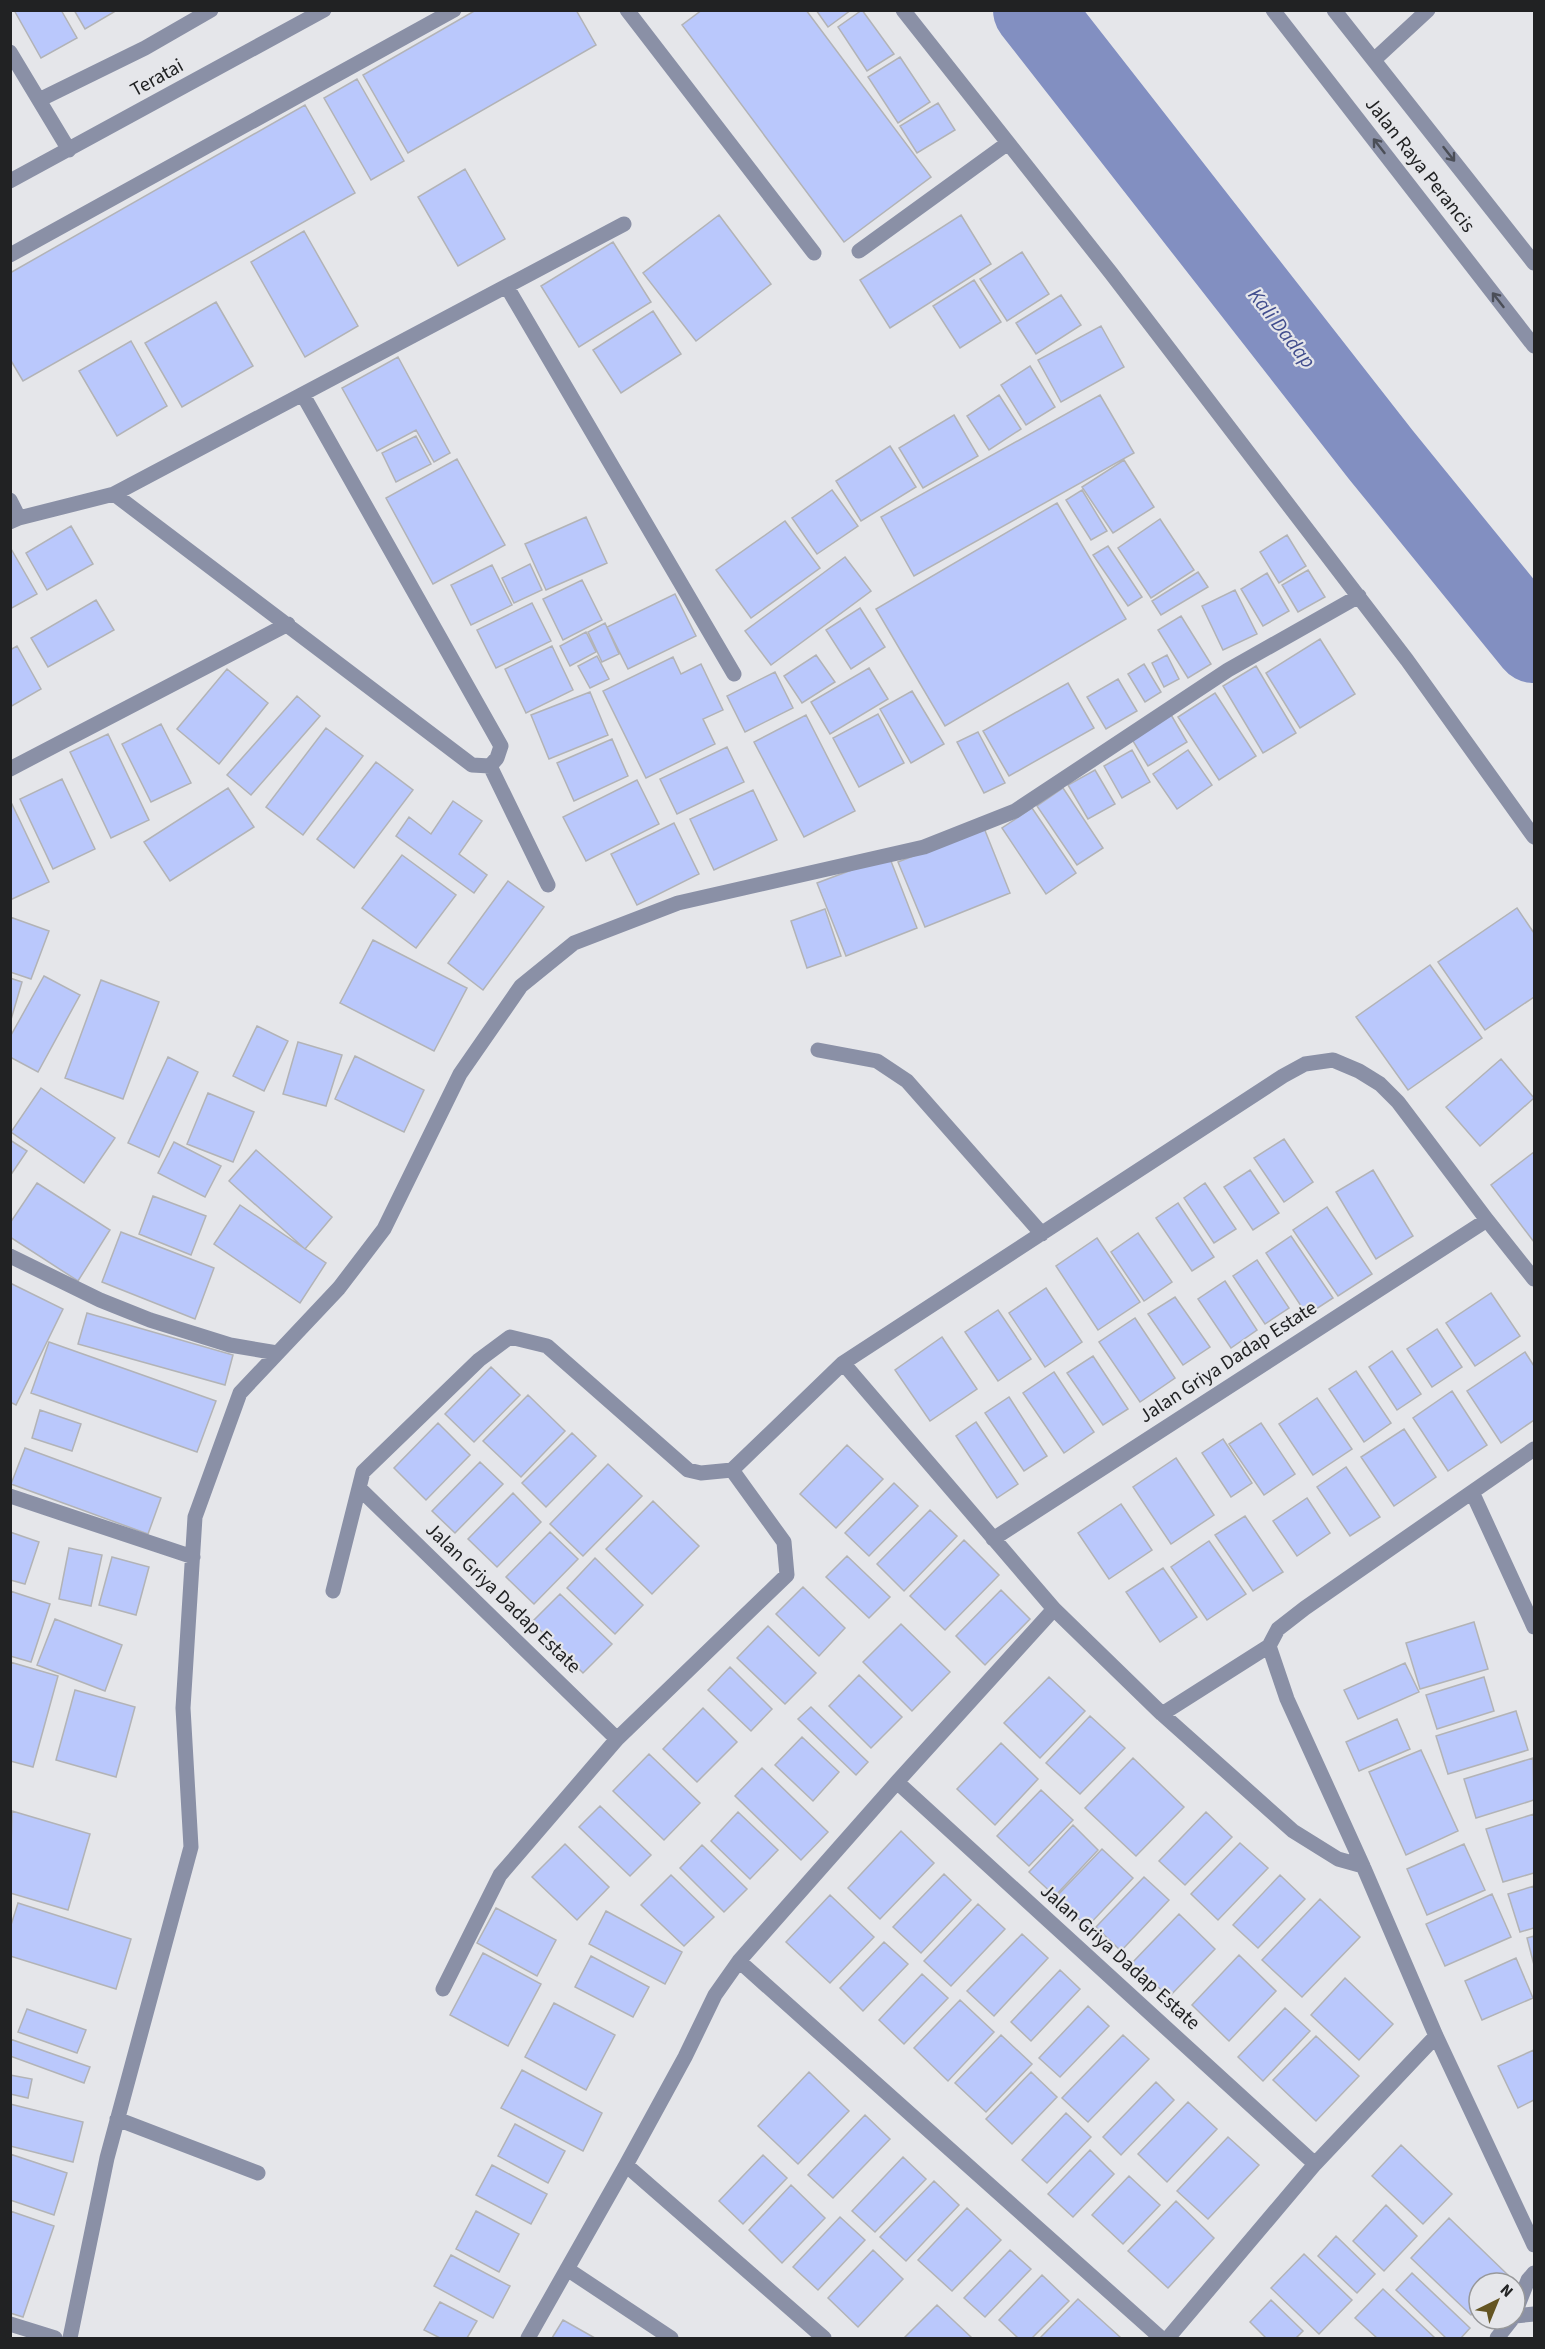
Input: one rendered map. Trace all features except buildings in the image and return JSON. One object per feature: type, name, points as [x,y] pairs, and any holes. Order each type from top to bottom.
[{"type":"street","points":[[39,100],[145,48],[211,10]]},
{"type":"street","name":"Teratai","points":[[10,181],[324,10]]},
{"type":"street","points":[[10,255],[454,10]]},
{"type":"street","points":[[903,10],[1111,273],[1359,596],[1534,837]]},
{"type":"street","name":"Jalan Raya Perancis","points":[[1273,10],[1534,346]]},
{"type":"street","name":"Jalan Raya Perancis","points":[[1334,10],[1534,263]]},
{"type":"street","points":[[1374,59],[1428,10]]},
{"type":"street","points":[[632,12],[814,253]]},
{"type":"street","points":[[10,52],[69,150]]},
{"type":"street","points":[[859,251],[1008,143]]},
{"type":"street","points":[[10,500],[15,520],[114,494],[624,225]]},
{"type":"street","points":[[507,286],[734,674]]},
{"type":"street","points":[[114,494],[472,765],[489,766],[497,758],[501,746],[303,394]]},
{"type":"street","points":[[70,2338],[107,2158],[191,1847],[183,1708],[195,1517],[240,1393],[339,1288],[384,1229],[460,1074],[521,986],[574,943],[678,903],[924,847],[1015,811],[1228,670],[1359,596]]},
{"type":"street","points":[[10,769],[288,624]]},
{"type":"street","points":[[489,766],[548,885]]},
{"type":"street","points":[[818,1050],[877,1060],[907,1081],[1042,1234]]},
{"type":"street","points":[[333,1591],[363,1472],[479,1360],[510,1337],[547,1346],[688,1470],[701,1473],[732,1470],[764,1442],[843,1363],[1283,1076],[1305,1064],[1333,1060],[1359,1071],[1380,1084],[1398,1102],[1534,1279]]},
{"type":"street","name":"Jalan Griya Dadap Estate","points":[[993,1539],[1487,1220]]},
{"type":"street","points":[[10,1256],[100,1300],[150,1320],[230,1345],[277,1353]]},
{"type":"street","points":[[843,1363],[1054,1609],[1162,1714],[1293,1831],[1338,1859],[1363,1866]]},
{"type":"street","points":[[1162,1714],[1269,1646],[1278,1629],[1305,1608],[1534,1449]]},
{"type":"street","points":[[443,1989],[500,1875],[617,1739],[788,1575],[784,1542],[732,1470]]},
{"type":"street","name":"Jalan Griya Dadap Estate","points":[[359,1488],[617,1739]]},
{"type":"street","points":[[1472,1492],[1534,1627]]},
{"type":"street","points":[[10,1496],[193,1557]]},
{"type":"street","points":[[528,2338],[685,2057],[715,1995],[739,1961],[1054,1609]]},
{"type":"street","points":[[1269,1646],[1287,1699],[1363,1866],[1436,2036],[1534,2245]]},
{"type":"street","name":"Jalan Griya Dadap Estate","points":[[897,1782],[1315,2164]]},
{"type":"street","points":[[739,1961],[1161,2338]]},
{"type":"street","points":[[1168,2338],[1315,2164],[1436,2036]]},
{"type":"street","points":[[117,2119],[258,2173]]},
{"type":"street","points":[[626,2165],[824,2338]]},
{"type":"street","points":[[567,2269],[672,2338]]},
{"type":"street","points":[[10,2324],[55,2338]]},
{"type":"waterway","name":"Kali Dadap","points":[[1033,10],[1381,455],[1534,643]]}]
